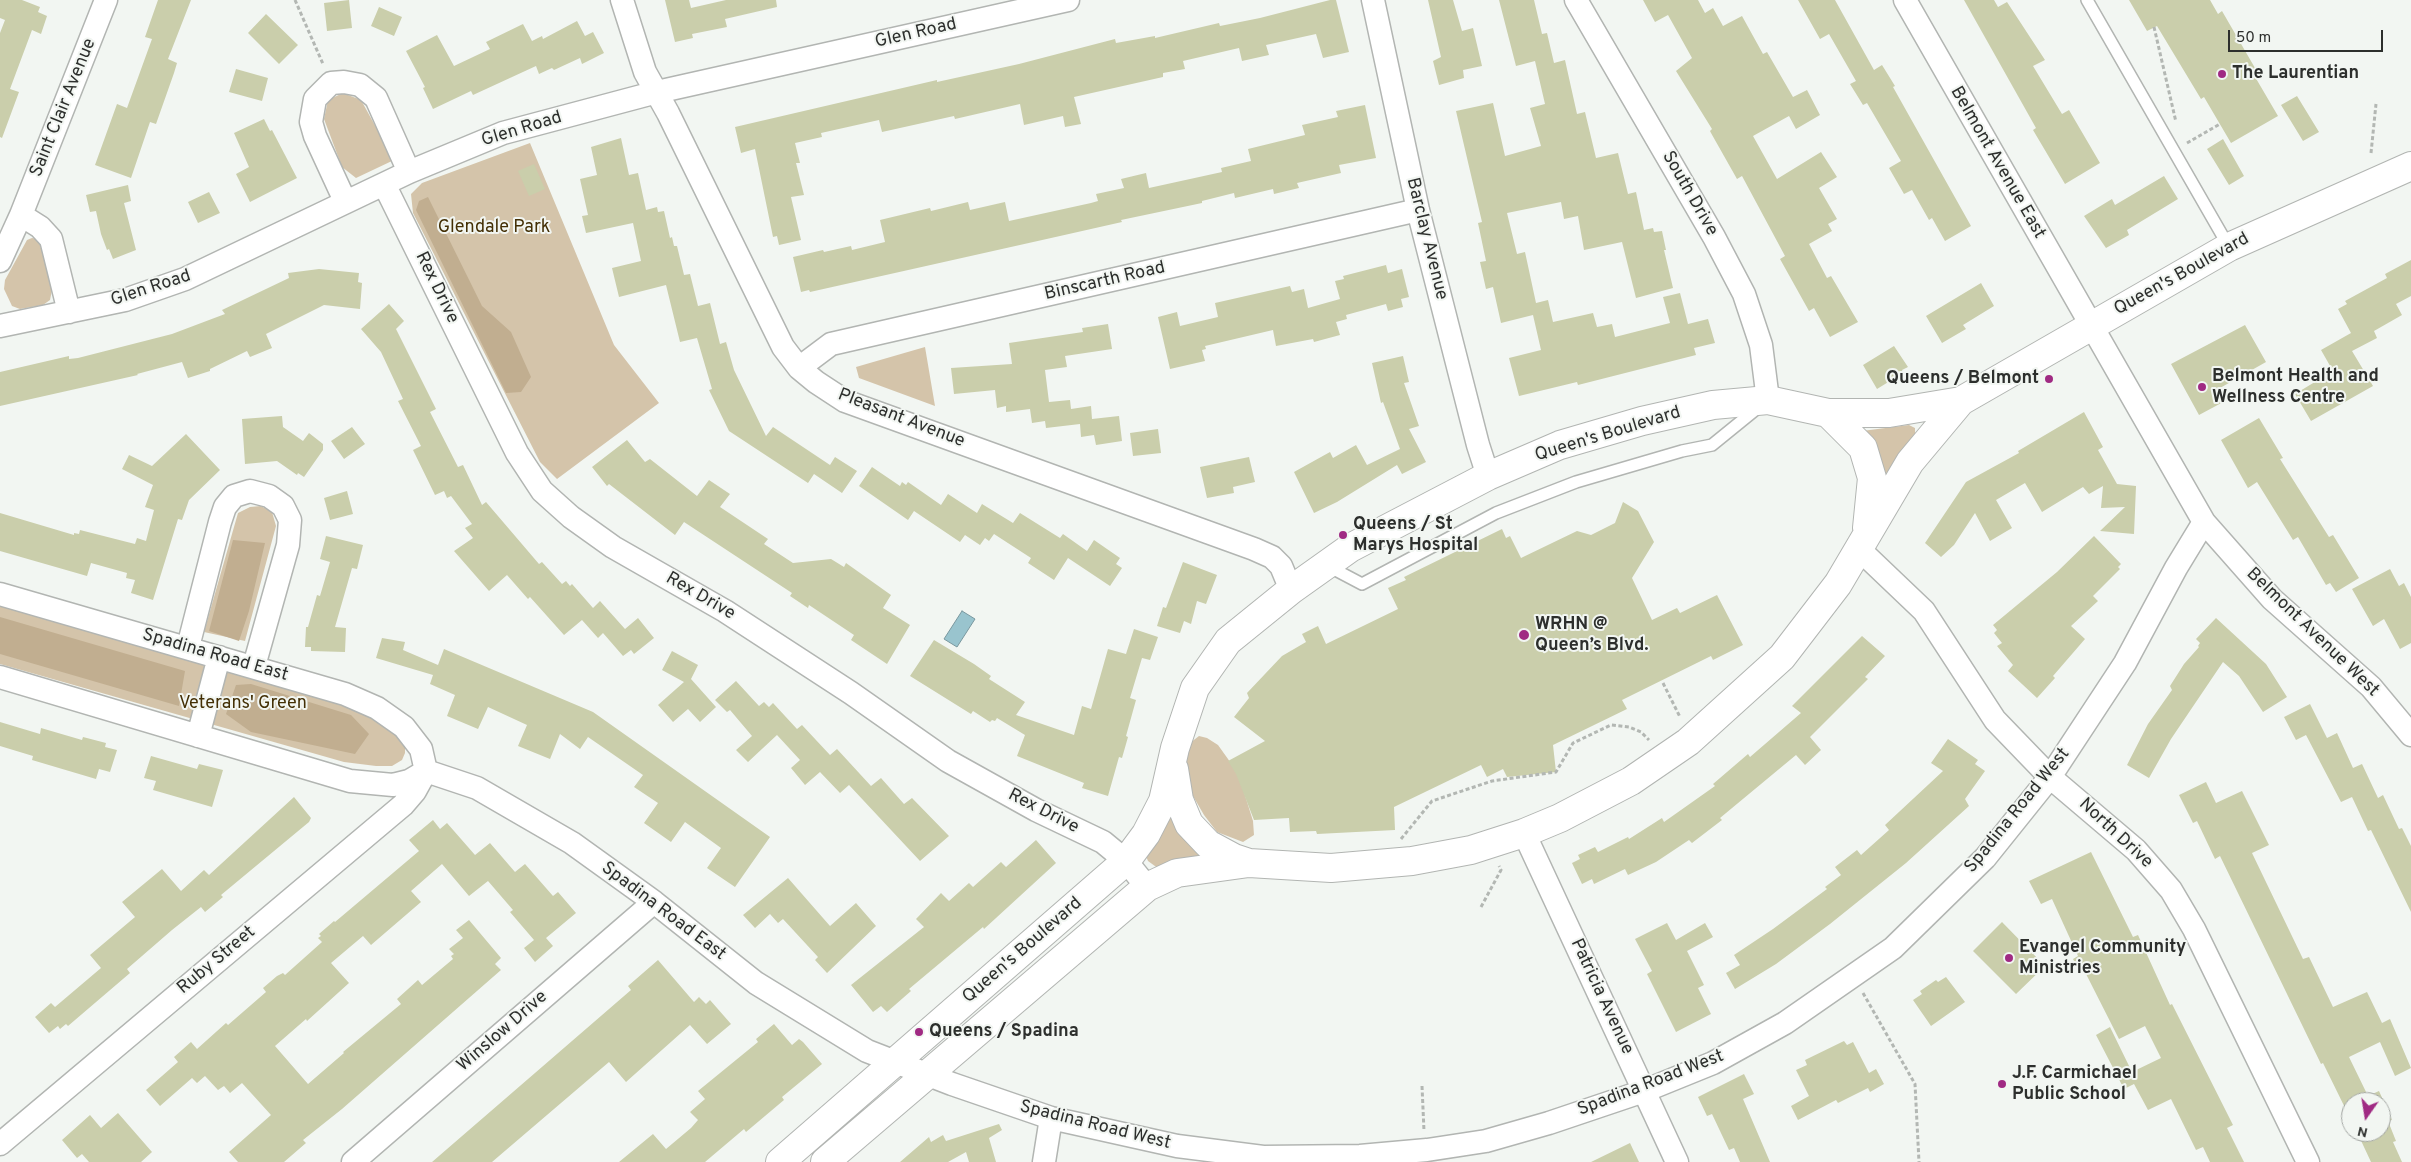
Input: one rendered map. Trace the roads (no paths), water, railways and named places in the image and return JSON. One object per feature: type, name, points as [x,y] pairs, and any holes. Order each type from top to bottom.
[{"type":"street","name":"Saint Clair Avenue","points":[[0,261],[21,215],[106,0]]},
{"type":"street","name":"Pleasant Avenue","points":[[622,0],[645,72],[657,92],[783,347],[800,368],[816,382],[845,401],[1272,557],[1281,566],[1291,590]]},
{"type":"street","name":"Glen Road","points":[[0,326],[125,300],[185,279],[345,201],[503,133],[657,92],[1068,0]]},
{"type":"street","name":"Barclay Avenue","points":[[1373,0],[1418,210],[1478,445],[1488,476]]},
{"type":"street","name":"South Drive","points":[[1576,0],[1714,237],[1744,294],[1761,345],[1768,400]]},
{"type":"street","name":"Belmont Avenue East","points":[[1905,0],[2090,325]]},
{"type":"street","points":[[345,201],[315,136],[311,122],[314,99],[331,83],[344,82],[360,85],[376,98],[409,172]]},
{"type":"street","name":"Queen's Boulevard","points":[[826,1162],[1147,887],[1177,873],[1249,863],[1331,868],[1412,861],[1471,850],[1524,833],[1591,804],[1657,765],[1688,742],[1782,657],[1838,584],[1910,462],[1961,401],[2090,325],[2229,247],[2411,166]]},
{"type":"street","name":"Rex Drive","points":[[384,184],[517,453],[542,491],[571,516],[613,547],[725,612],[852,693],[948,761],[1036,810],[1103,842],[1126,861],[1147,887]]},
{"type":"street","name":"Binscarth Road","points":[[800,368],[831,344],[1418,210]]},
{"type":"street","points":[[21,215],[40,227],[51,239],[69,312]]},
{"type":"street","name":"Belmont Avenue West","points":[[2090,325],[2204,522],[2272,599],[2371,687],[2411,735]]},
{"type":"street","name":"Queen's Boulevard","points":[[780,1162],[1126,861],[1146,834],[1163,801],[1175,748],[1195,688],[1228,641],[1291,590],[1350,548],[1488,476],[1560,445],[1642,421],[1714,405],[1768,400],[1828,414],[1889,413],[1961,401]]},
{"type":"street","name":"Queen's Boulevard","points":[[1828,414],[1863,448],[1872,478],[1863,542]]},
{"type":"street","points":[[188,647],[222,514],[234,496],[250,491],[268,496],[283,506],[290,520],[288,545],[254,666]]},
{"type":"street","name":"Spadina Road West","points":[[896,1062],[1051,1118],[1178,1154],[1263,1157],[1360,1156],[1427,1150],[1486,1141],[1549,1123],[1644,1091],[1713,1063],[1785,1023],[1893,948],[1985,858],[2050,776],[2125,663],[2176,568],[2204,522]]},
{"type":"street","name":"North Drive","points":[[1863,542],[1924,611],[1995,720],[2050,776],[2136,850],[2171,890],[2194,929],[2308,1162]]},
{"type":"street","name":"Spadina Road East","points":[[0,594],[254,666],[345,694],[377,708],[404,727],[421,749],[426,770],[477,788],[518,810],[572,843],[654,902],[756,983],[867,1051],[896,1062]]},
{"type":"street","points":[[198,736],[219,657]]},
{"type":"street","points":[[0,677],[350,781],[393,785],[409,781],[426,770]]},
{"type":"street","name":"Queen's Boulevard","points":[[1175,748],[1174,772],[1179,800],[1190,824],[1208,844],[1234,858],[1249,863]]},
{"type":"street","name":"Ruby Street","points":[[0,1144],[403,805],[415,790],[426,770]]},
{"type":"street","name":"Patricia Avenue","points":[[1524,833],[1677,1162]]},
{"type":"street","name":"Winslow Drive","points":[[353,1162],[654,902]]},
{"type":"street","points":[[1044,1162],[1051,1118]]},
{"type":"lane","points":[[2087,0],[2229,247]]},
{"type":"lane","points":[[1325,565],[1362,584],[1496,513],[1576,482],[1682,451],[1712,445],[1768,400]]},
{"type":"water","points":[[962,611],[975,619],[957,647],[944,639]]},
{"type":"place","name":"The Laurentian","points":[[2222,74]]},
{"type":"place","name":"Queens / Belmont","points":[[2049,379]]},
{"type":"place","name":"Belmont Health and Wellness Centre","points":[[2202,387]]},
{"type":"place","name":"Queens / St Marys Hospital","points":[[1343,535]]},
{"type":"place","name":"WRHN @ Queen’s Blvd.","points":[[1524,635]]},
{"type":"place","name":"Evangel Community Ministries","points":[[2009,958]]},
{"type":"place","name":"Queens / Spadina","points":[[919,1032]]},
{"type":"place","name":"J.F. Carmichael Public School","points":[[2002,1084]]},
{"type":"park label","name":"Glendale Park","points":[[494,228]]},
{"type":"park label","name":"Veterans' Green","points":[[243,704]]}]
